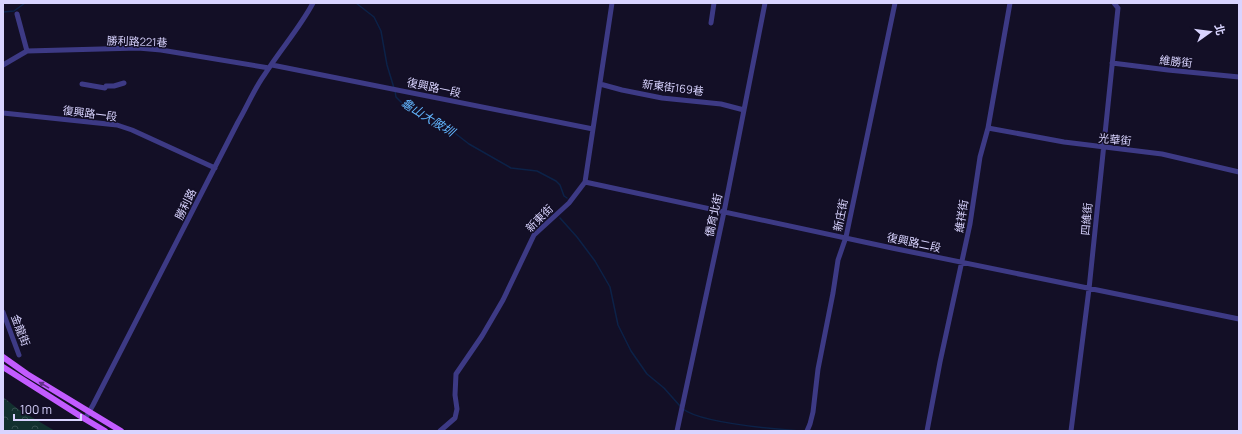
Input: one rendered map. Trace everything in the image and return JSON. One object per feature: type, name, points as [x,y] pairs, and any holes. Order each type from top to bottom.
[{"type":"main road","points":[[3,357],[89,413],[121,431]]},
{"type":"main road","points":[[3,367],[105,431]]},
{"type":"street","name":"勝利路","points":[[85,419],[238,122],[270,66],[303,21],[313,3]]},
{"type":"street","name":"新東街","points":[[440,431],[456,418],[456,374],[482,336],[503,300],[534,235],[569,203],[585,182],[612,3]]},
{"type":"street","points":[[711,23],[714,3]]},
{"type":"street","name":"僑育北街","points":[[678,431],[724,212],[765,3]]},
{"type":"street","name":"新庄街","points":[[807,431],[813,412],[818,369],[838,260],[846,237],[895,3]]},
{"type":"street","name":"維祥街","points":[[927,431],[940,362],[970,224],[980,157],[988,128],[1010,3]]},
{"type":"street","name":"四維街","points":[[1071,431],[1089,289],[1112,63],[1116,5]]},
{"type":"street","points":[[3,65],[28,51],[17,14]]},
{"type":"street","name":"勝利路221巷","points":[[28,51],[138,48],[270,66]]},
{"type":"street","name":"維勝街","points":[[1112,63],[1239,77]]},
{"type":"street","name":"復興路一段","points":[[270,66],[593,129]]},
{"type":"street","points":[[82,84],[105,88],[106,86],[114,86],[124,83]]},
{"type":"street","name":"新東街169巷","points":[[600,84],[662,98],[721,104],[744,110]]},
{"type":"street","name":"復興路一段","points":[[3,113],[117,125],[132,130],[215,168]]},
{"type":"street","name":"光華街","points":[[988,128],[1103,148],[1162,154],[1239,172]]},
{"type":"street","name":"復興路二段","points":[[585,182],[1239,320]]},
{"type":"street","name":"金龍街","points":[[3,312],[19,355]]},
{"type":"green space","points":[[3,397],[18,409],[55,431],[3,431]]},
{"type":"waterway","name":"龜山大陂圳","points":[[3,12],[14,11],[25,3]]},
{"type":"waterway","name":"龜山大陂圳","points":[[356,3],[374,17],[381,31],[387,65],[394,88]]},
{"type":"waterway","name":"龜山大陂圳","points":[[395,91],[396,97],[402,103],[438,120],[469,144],[511,168],[537,171],[556,181],[560,185],[564,196],[567,198]]},
{"type":"waterway","name":"龜山大陂圳","points":[[560,218],[595,261],[610,287],[618,325],[631,351],[647,374],[664,388],[680,406]]},
{"type":"waterway","name":"龜山大陂圳","points":[[683,409],[692,414],[721,422],[800,431]]}]
